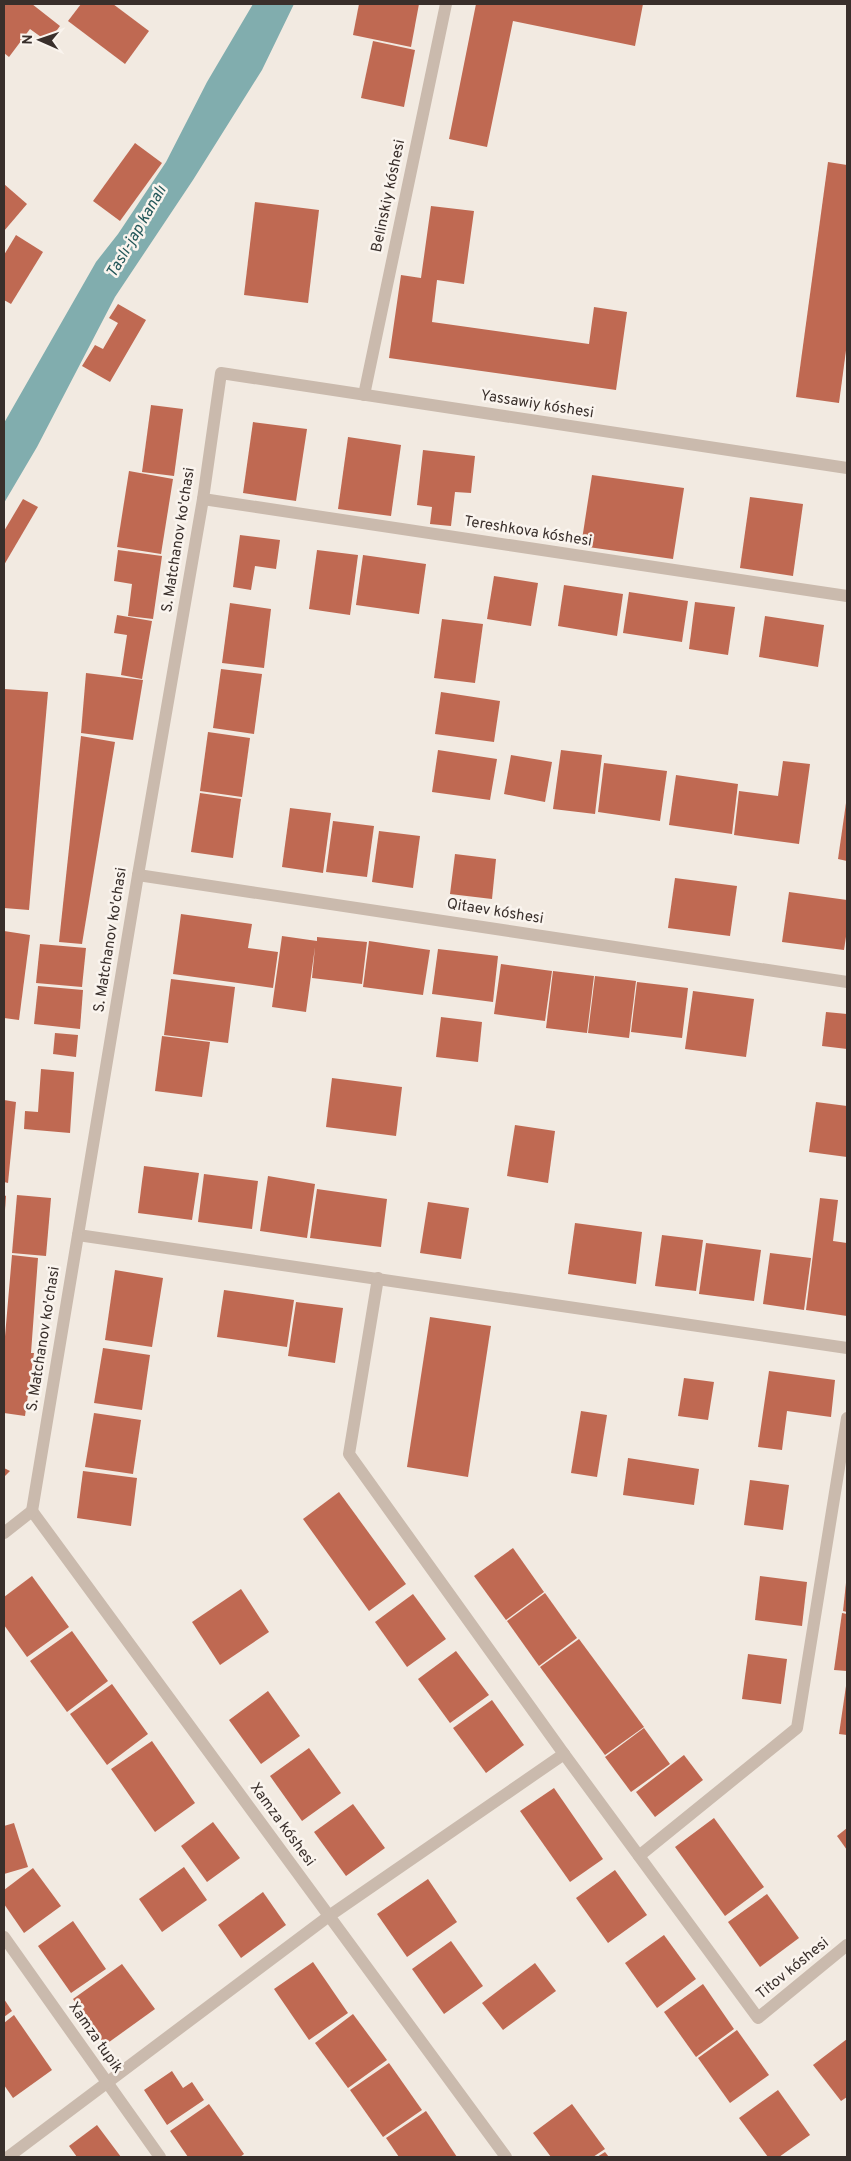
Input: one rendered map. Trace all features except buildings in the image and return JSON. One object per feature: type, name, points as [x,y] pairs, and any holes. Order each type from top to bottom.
[{"type":"street","name":"Belinskiy kóshesi","points":[[364,395],[446,4]]},
{"type":"street","name":"Yassawiy kóshesi","points":[[221,373],[847,468]]},
{"type":"street","name":"S. Matchanov ko'chasi","points":[[32,1511],[203,499],[221,373]]},
{"type":"street","name":"Tereshkova kóshesi","points":[[203,499],[847,596]]},
{"type":"street","name":"Qitaev kóshesi","points":[[138,875],[847,982]]},
{"type":"street","points":[[78,1235],[847,1348]]},
{"type":"street","points":[[378,1278],[349,1454],[639,1856],[797,1728],[847,1418]]},
{"type":"street","points":[[4,1533],[32,1511]]},
{"type":"street","name":"Xamza kóshesi","points":[[32,1511],[506,2157]]},
{"type":"street","points":[[8,2157],[329,1916],[564,1754]]},
{"type":"street","name":"Titov kóshesi","points":[[639,1856],[758,2018],[847,1945]]},
{"type":"street","name":"Xamza tupik","points":[[4,1937],[160,2157]]},
{"type":"water","name":"Taslı-jap kanalı","points":[[253,4],[294,4],[262,70],[193,180],[115,297],[37,447],[4,503],[4,423],[96,262],[118,234],[166,162],[207,82]]}]
